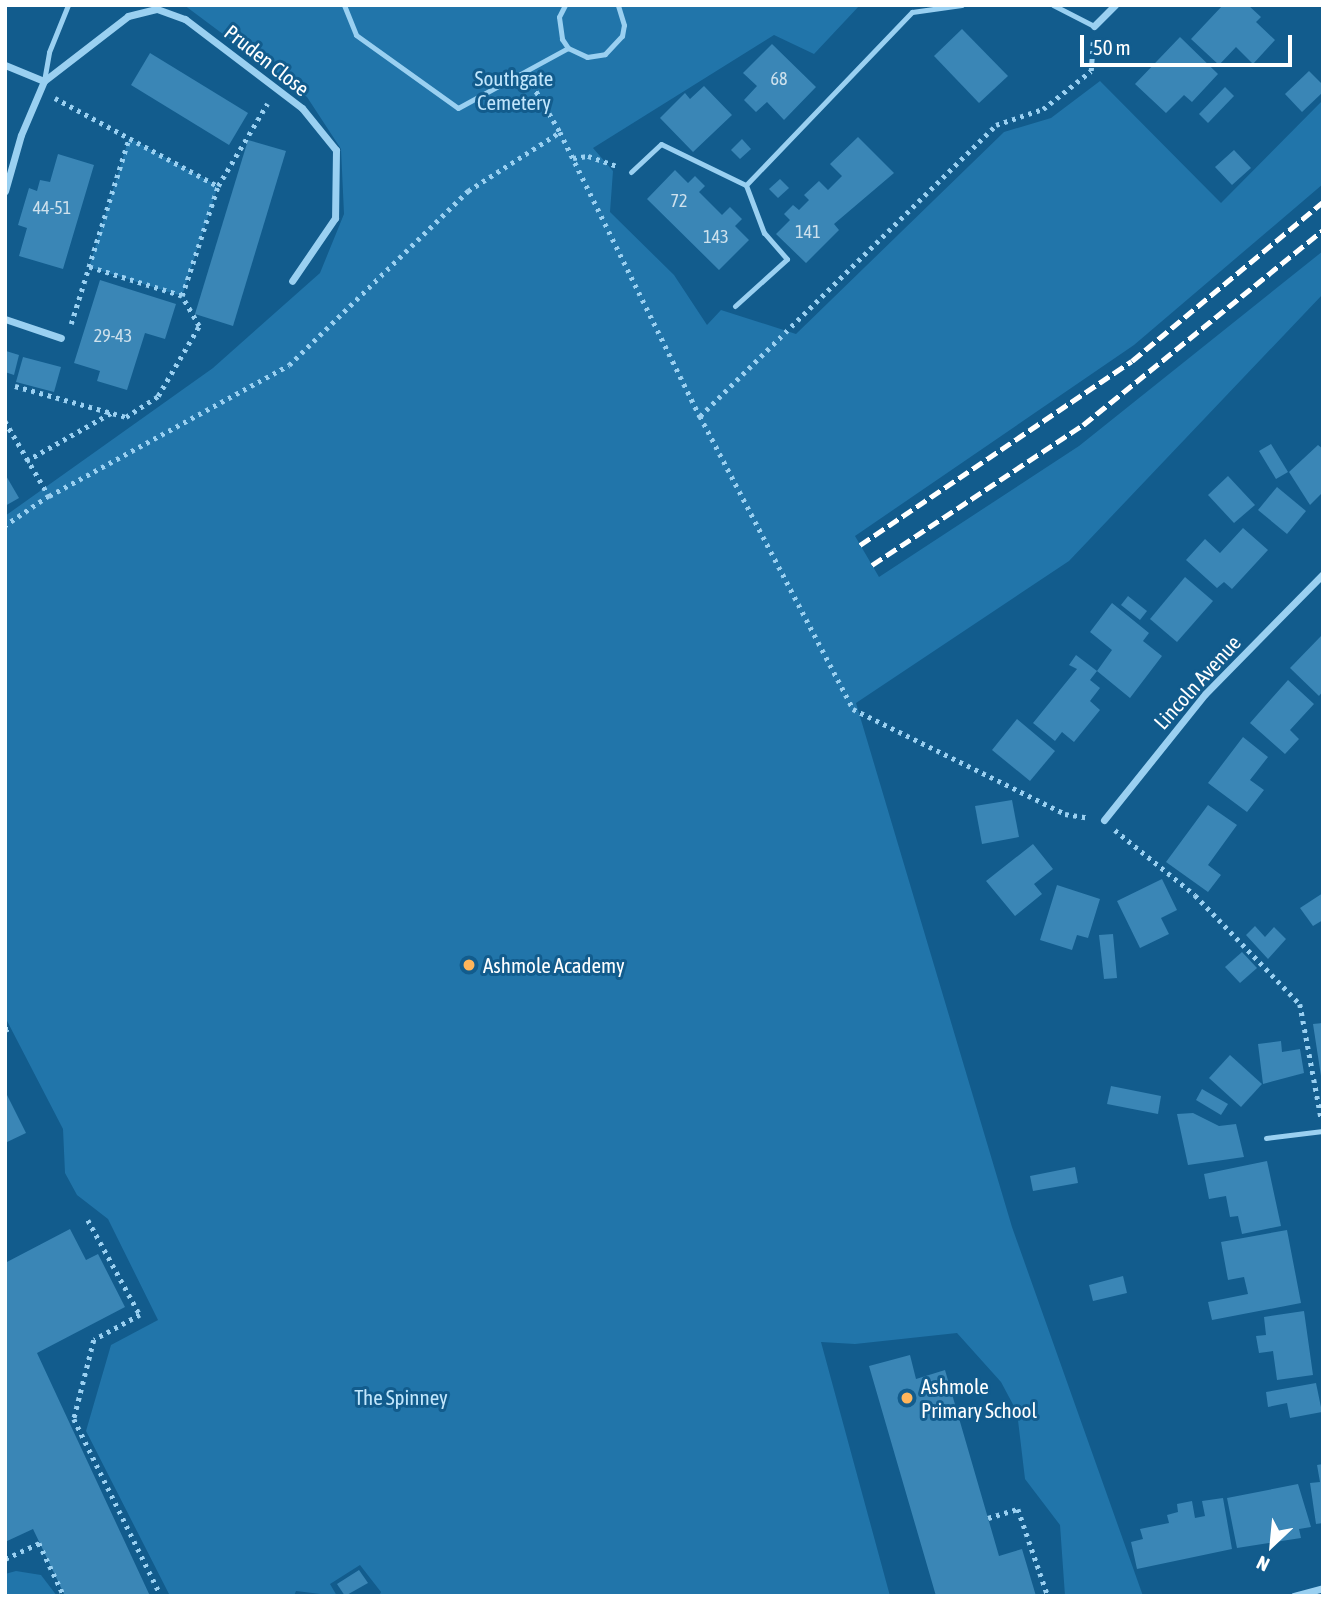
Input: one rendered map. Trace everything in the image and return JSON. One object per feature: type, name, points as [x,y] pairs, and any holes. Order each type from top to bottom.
[{"type":"street","points":[[1094,26],[1115,5]]},
{"type":"street","name":"Pruden Close","points":[[5,191],[44,81],[128,16],[157,9],[185,19],[302,108],[337,150],[335,218],[292,281]]},
{"type":"street","points":[[5,65],[44,81]]},
{"type":"street","points":[[5,319],[61,338]]},
{"type":"street","name":"Lincoln Avenue","points":[[1104,820],[1205,694],[1323,574]]},
{"type":"street","points":[[1294,1596],[1323,1588]]},
{"type":"lane","name":"Pruden Close","points":[[44,81],[49,52],[68,5]]},
{"type":"lane","points":[[344,5],[356,35],[458,108],[568,48]]},
{"type":"lane","points":[[565,5],[559,28],[568,48],[587,57],[615,48],[624,25],[618,5]]},
{"type":"lane","points":[[746,185],[912,12],[962,5]]},
{"type":"lane","points":[[1053,5],[1094,26]]},
{"type":"lane","points":[[631,172],[661,144],[746,185],[764,233],[786,259],[735,306]]},
{"type":"lane","points":[[1266,1138],[1323,1130]]},
{"type":"path","points":[[700,416],[996,125],[1043,109],[1091,71],[1094,26]]},
{"type":"path","points":[[526,73],[560,132],[700,416],[853,709],[1065,814],[1104,820],[1195,895],[1300,1004],[1323,1130]]},
{"type":"path","points":[[40,90],[218,186]]},
{"type":"path","points":[[183,296],[218,186],[267,104]]},
{"type":"path","points":[[5,526],[49,496],[289,365],[468,191],[560,132]]},
{"type":"path","points":[[70,328],[129,138]]},
{"type":"path","points":[[573,159],[588,156],[631,172]]},
{"type":"path","points":[[15,386],[126,417],[158,396],[199,326],[183,296],[89,267]]},
{"type":"path","points":[[26,461],[112,412]]},
{"type":"path","points":[[5,421],[26,461],[49,496]]},
{"type":"path","points":[[5,1030],[12,1027]]},
{"type":"path","points":[[88,1220],[140,1315],[94,1340],[74,1419],[161,1596]]},
{"type":"path","points":[[988,1518],[1018,1509],[1048,1596]]},
{"type":"path","points":[[5,1559],[38,1543],[64,1596]]},
{"type":"green space","name":"Ashmole Academy","points":[[184,5],[860,5],[814,54],[774,35],[593,148],[613,171],[610,212],[674,275],[707,325],[721,310],[796,334],[1004,132],[1051,118],[1100,81],[1221,203],[1323,100],[1323,184],[1134,345],[855,536],[879,577],[1079,446],[1323,251],[1323,294],[1069,561],[856,703],[1012,1227],[1143,1596],[1065,1596],[1060,1525],[1025,1479],[1017,1412],[1001,1382],[957,1333],[855,1344],[821,1342],[890,1596],[379,1596],[381,1592],[360,1565],[330,1584],[337,1596],[296,1591],[294,1596],[170,1596],[86,1431],[111,1345],[158,1320],[108,1219],[77,1195],[65,1173],[63,1129],[5,1017],[5,516],[213,368],[320,273],[344,214],[341,149],[307,97]]},
{"type":"green space","points":[[129,138],[218,186],[182,296],[89,267]]},
{"type":"green space","points":[[16,1571],[41,1575],[57,1596],[5,1596],[5,1574]]},
{"type":"building","points":[[1223,5],[1248,5],[1261,17],[1256,22],[1275,40],[1253,64],[1236,47],[1219,65],[1191,39]]},
{"type":"building","points":[[962,29],[1008,76],[979,103],[934,56]]},
{"type":"building","points":[[1180,37],[1218,74],[1192,102],[1184,95],[1166,113],[1135,84]]},
{"type":"building","points":[[772,44],[816,87],[784,120],[767,102],[756,112],[744,100],[757,86],[743,73]]},
{"type":"building","points":[[150,53],[248,113],[229,145],[131,85]]},
{"type":"building","points":[[1309,71],[1323,85],[1323,92],[1302,112],[1285,94]]},
{"type":"building","points":[[704,86],[732,115],[693,152],[660,118],[685,93],[690,99]]},
{"type":"building","points":[[1225,87],[1234,96],[1208,123],[1199,114]]},
{"type":"building","points":[[858,137],[894,173],[834,224],[839,230],[806,263],[776,234],[790,220],[784,214],[793,205],[799,210],[809,200],[804,195],[819,181],[828,190],[842,176],[830,164]]},
{"type":"building","points":[[742,139],[751,149],[740,159],[731,150]]},
{"type":"building","points":[[248,140],[286,151],[233,326],[195,314]]},
{"type":"building","points":[[1234,150],[1251,168],[1232,185],[1215,167]]},
{"type":"building","points":[[58,154],[94,165],[63,269],[19,256],[27,228],[18,225],[29,188],[37,191],[40,180],[50,182]]},
{"type":"building","points":[[675,170],[688,183],[695,176],[705,186],[699,192],[722,215],[730,207],[742,219],[735,226],[749,240],[719,270],[647,199]]},
{"type":"building","points":[[780,179],[789,188],[778,198],[769,189]]},
{"type":"building","points":[[100,280],[176,304],[165,339],[145,333],[127,390],[97,381],[100,371],[74,363]]},
{"type":"building","points":[[6,351],[19,355],[14,375],[5,372]]},
{"type":"building","points":[[23,357],[61,367],[54,392],[16,382]]},
{"type":"building","points":[[1271,444],[1288,472],[1276,479],[1259,451]]},
{"type":"building","points":[[1318,445],[1323,449],[1323,492],[1310,505],[1289,472]]},
{"type":"building","points":[[5,474],[19,498],[5,506]]},
{"type":"building","points":[[1228,476],[1255,505],[1234,523],[1208,495]]},
{"type":"building","points":[[1277,487],[1306,511],[1287,534],[1258,510]]},
{"type":"building","points":[[1243,528],[1268,550],[1232,589],[1224,582],[1217,588],[1186,560],[1205,539],[1220,553]]},
{"type":"building","points":[[1185,577],[1213,601],[1177,642],[1150,619]]},
{"type":"building","points":[[1128,596],[1147,611],[1140,620],[1121,605]]},
{"type":"building","points":[[1112,603],[1149,633],[1143,641],[1162,656],[1130,698],[1097,671],[1112,650],[1090,632]]},
{"type":"building","points":[[1323,634],[1323,691],[1319,696],[1290,668]]},
{"type":"building","points":[[1076,655],[1097,671],[1090,680],[1100,688],[1090,701],[1100,710],[1074,742],[1062,732],[1055,741],[1033,723],[1077,669],[1069,665]]},
{"type":"building","points":[[1288,680],[1314,704],[1290,730],[1299,739],[1285,754],[1250,723]]},
{"type":"building","points":[[1017,719],[1055,751],[1030,781],[992,750]]},
{"type":"building","points":[[1243,737],[1268,757],[1250,780],[1264,790],[1247,812],[1208,783]]},
{"type":"building","points":[[1012,800],[1019,837],[982,844],[975,806]]},
{"type":"building","points":[[1208,805],[1237,825],[1208,865],[1221,875],[1208,892],[1166,862]]},
{"type":"building","points":[[1033,844],[1053,869],[1034,884],[1042,894],[1015,916],[986,881]]},
{"type":"building","points":[[1162,879],[1177,910],[1161,918],[1169,934],[1140,948],[1117,901]]},
{"type":"building","points":[[1057,885],[1100,899],[1088,938],[1077,935],[1072,950],[1040,940]]},
{"type":"building","points":[[1323,893],[1323,920],[1313,926],[1300,908]]},
{"type":"building","points":[[1255,926],[1265,937],[1274,927],[1286,939],[1268,959],[1246,935]]},
{"type":"building","points":[[1113,934],[1117,978],[1104,979],[1099,935]]},
{"type":"building","points":[[1242,952],[1257,968],[1240,983],[1225,967]]},
{"type":"building","points":[[1323,1023],[1323,1076],[1321,1076],[1313,1024]]},
{"type":"building","points":[[1281,1041],[1282,1052],[1300,1049],[1304,1073],[1263,1084],[1258,1044]]},
{"type":"building","points":[[1230,1055],[1262,1084],[1241,1107],[1209,1078]]},
{"type":"building","points":[[1111,1086],[1161,1096],[1158,1114],[1107,1104]]},
{"type":"building","points":[[1202,1089],[1228,1104],[1221,1115],[1196,1100]]},
{"type":"building","points":[[5,1091],[26,1133],[5,1143]]},
{"type":"building","points":[[1193,1113],[1219,1126],[1236,1124],[1244,1157],[1188,1165],[1177,1114]]},
{"type":"building","points":[[1267,1161],[1281,1226],[1242,1234],[1238,1216],[1230,1217],[1226,1196],[1209,1199],[1204,1174]]},
{"type":"building","points":[[1075,1167],[1078,1183],[1033,1191],[1030,1176]]},
{"type":"building","points":[[70,1229],[86,1260],[98,1254],[125,1307],[37,1353],[150,1596],[65,1596],[33,1529],[5,1542],[5,1263]]},
{"type":"building","points":[[1287,1230],[1301,1303],[1212,1320],[1208,1302],[1248,1294],[1244,1277],[1228,1280],[1221,1242]]},
{"type":"building","points":[[1123,1276],[1127,1293],[1093,1301],[1089,1285]]},
{"type":"building","points":[[1304,1311],[1313,1375],[1277,1380],[1273,1351],[1259,1353],[1256,1336],[1266,1335],[1264,1317]]},
{"type":"building","points":[[910,1355],[916,1379],[945,1370],[999,1556],[1022,1549],[1036,1596],[936,1596],[869,1366]]},
{"type":"building","points":[[1316,1383],[1322,1412],[1290,1418],[1287,1403],[1268,1407],[1266,1392]]},
{"type":"building","points":[[1323,1464],[1323,1523],[1316,1524],[1310,1483],[1320,1482],[1317,1465]]},
{"type":"building","points":[[1298,1484],[1311,1527],[1299,1529],[1301,1538],[1237,1548],[1227,1498]]},
{"type":"building","points":[[1223,1498],[1232,1549],[1137,1569],[1131,1542],[1143,1539],[1140,1529],[1169,1523],[1167,1515],[1178,1512],[1177,1504],[1192,1501],[1195,1518],[1205,1516],[1202,1501]]},
{"type":"building","points":[[359,1570],[368,1583],[345,1596],[337,1584]]},
{"type":"railway","points":[[860,545],[1132,361],[1323,202]]},
{"type":"railway","points":[[872,565],[1083,425],[1323,230]]},
{"type":"place","name":"Ashmole Academy","points":[[469,965]]},
{"type":"place","name":"Ashmole Primary School","points":[[907,1398]]},
{"type":"park label","name":"Southgate Cemetery","points":[[514,90]]},
{"type":"park label","name":"The Spinney","points":[[401,1397]]}]
